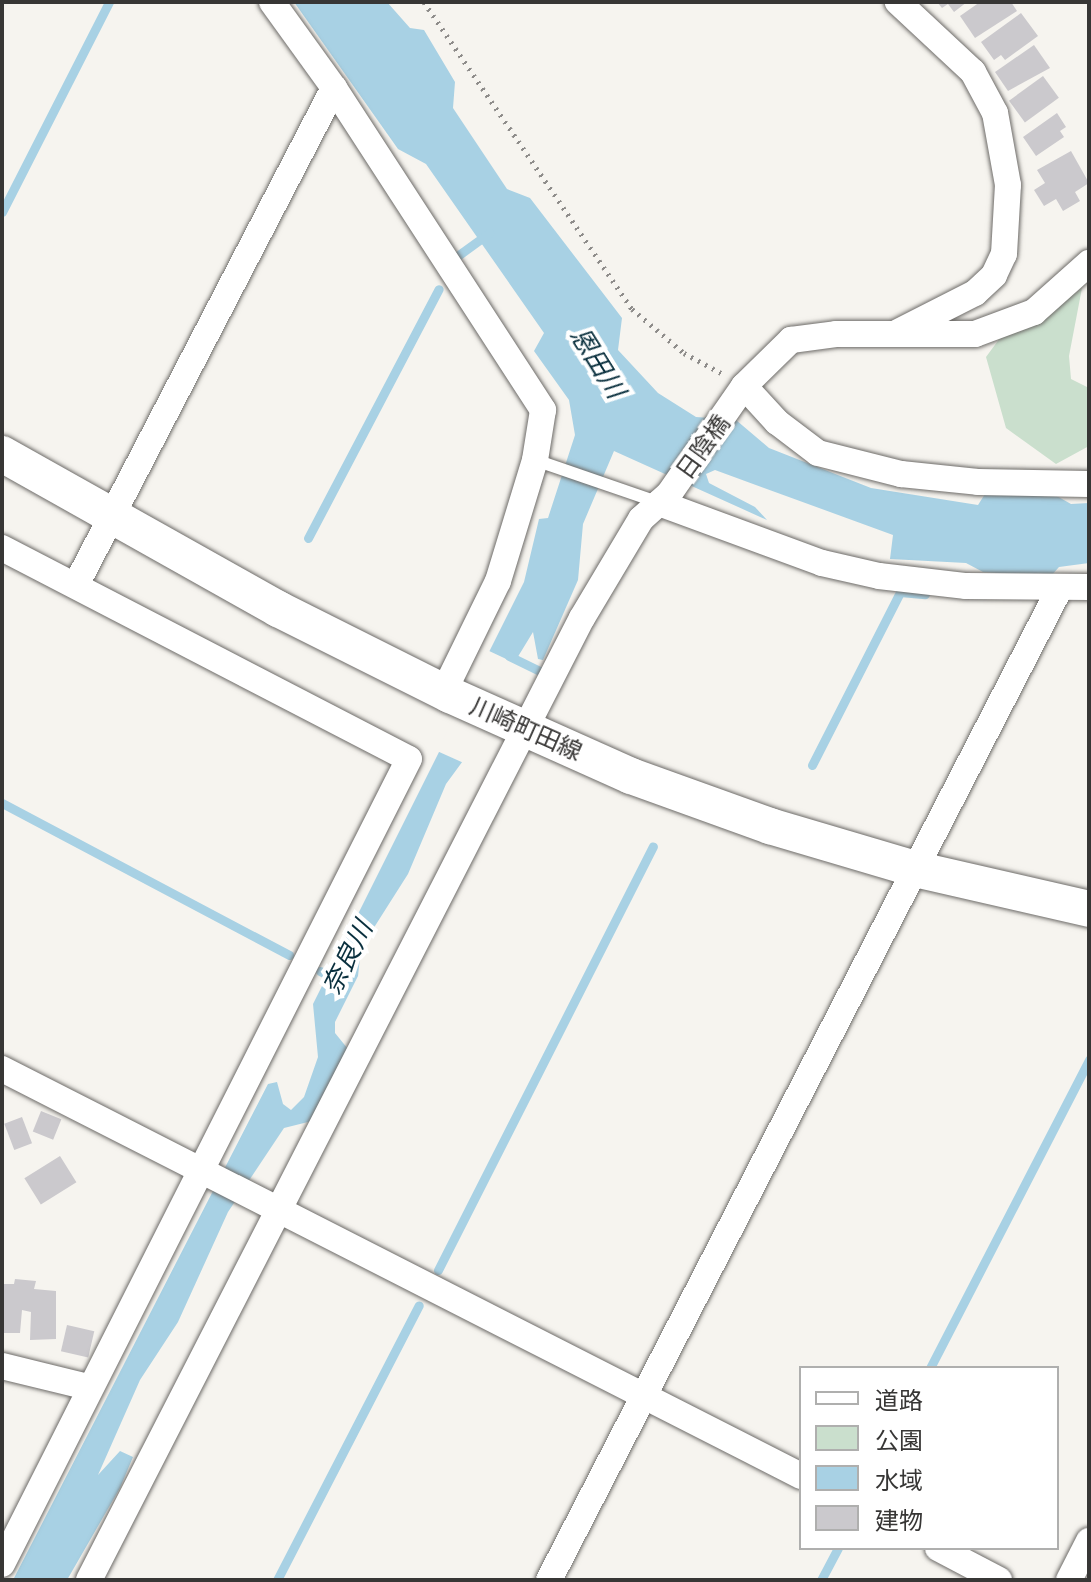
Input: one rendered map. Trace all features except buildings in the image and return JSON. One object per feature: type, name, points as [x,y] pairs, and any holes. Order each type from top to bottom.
[{"type":"main road","name":"川崎町田線","points":[[2,454],[278,609],[447,693],[659,786],[915,869],[1089,909]]},
{"type":"street","points":[[272,2],[334,88],[543,410],[541,462],[498,581],[447,693]]},
{"type":"street","points":[[892,337],[975,293],[994,275],[1004,254],[1008,185],[995,113],[973,72],[898,2]]},
{"type":"street","points":[[76,585],[334,88]]},
{"type":"street","name":"日陰橋","points":[[89,1580],[274,1204],[523,727],[622,547],[656,498],[740,393],[791,340],[836,334],[892,337],[975,334],[1034,312],[1089,263]]},
{"type":"street","points":[[740,393],[818,453],[917,476],[1089,484]]},
{"type":"street","points":[[656,498],[822,563],[879,576],[966,586],[1089,587]]},
{"type":"street","points":[[2,548],[409,759],[206,1170],[88,1387],[2,1564]]},
{"type":"street","points":[[549,1580],[1060,588]]},
{"type":"street","points":[[2,1069],[274,1204],[799,1475]]},
{"type":"street","points":[[2,1366],[88,1387]]},
{"type":"street","points":[[1069,1580],[1089,1541]]},
{"type":"street","points":[[942,1550],[999,1580]]},
{"type":"lane","points":[[541,462],[656,498]]},
{"type":"path","points":[[424,2],[632,309],[684,353],[740,393]]},
{"type":"green space","points":[[1082,288],[1069,356],[1071,379],[1089,388],[1089,446],[1056,464],[1006,428],[986,357],[1000,338],[1036,322]]},
{"type":"water","points":[[294,2],[387,2],[410,28],[424,30],[455,82],[453,108],[507,189],[530,198],[622,318],[618,350],[658,393],[696,417],[736,420],[769,448],[871,488],[978,505],[985,494],[1055,495],[1071,504],[1089,503],[1089,563],[1059,567],[1050,577],[983,572],[966,563],[890,559],[893,535],[715,470],[706,474],[709,483],[755,507],[767,520],[614,451],[583,524],[578,580],[543,660],[538,659],[533,632],[491,701],[479,739],[446,784],[408,874],[361,948],[358,976],[335,1022],[335,1033],[348,1049],[312,1121],[284,1128],[228,1212],[178,1322],[140,1380],[98,1475],[120,1451],[133,1457],[120,1488],[67,1580],[13,1580],[268,1084],[277,1082],[283,1104],[291,1110],[304,1097],[318,1057],[313,1004],[524,582],[539,519],[548,518],[575,435],[569,400],[534,351],[544,333],[426,164],[398,149]]},
{"type":"pier","points":[[487,650],[521,666],[494,703],[483,740],[466,764],[437,751]]},
{"type":"waterway","points":[[2,212],[109,2]]},
{"type":"waterway","points":[[456,257],[489,233]]},
{"type":"waterway","points":[[308,538],[439,289]]},
{"type":"waterway","points":[[812,765],[900,592],[925,594]]},
{"type":"waterway","points":[[509,656],[542,672]]},
{"type":"waterway","points":[[2,803],[289,955]]},
{"type":"waterway","points":[[438,1270],[653,847]]},
{"type":"waterway","name":"奈良川","points":[[320,971],[337,980]]},
{"type":"waterway","points":[[931,1366],[1089,1060]]},
{"type":"waterway","points":[[277,1580],[419,1305]]},
{"type":"waterway","points":[[821,1580],[837,1550]]},
{"type":"water label","name":"恩田川","points":[[597,363]]}]
